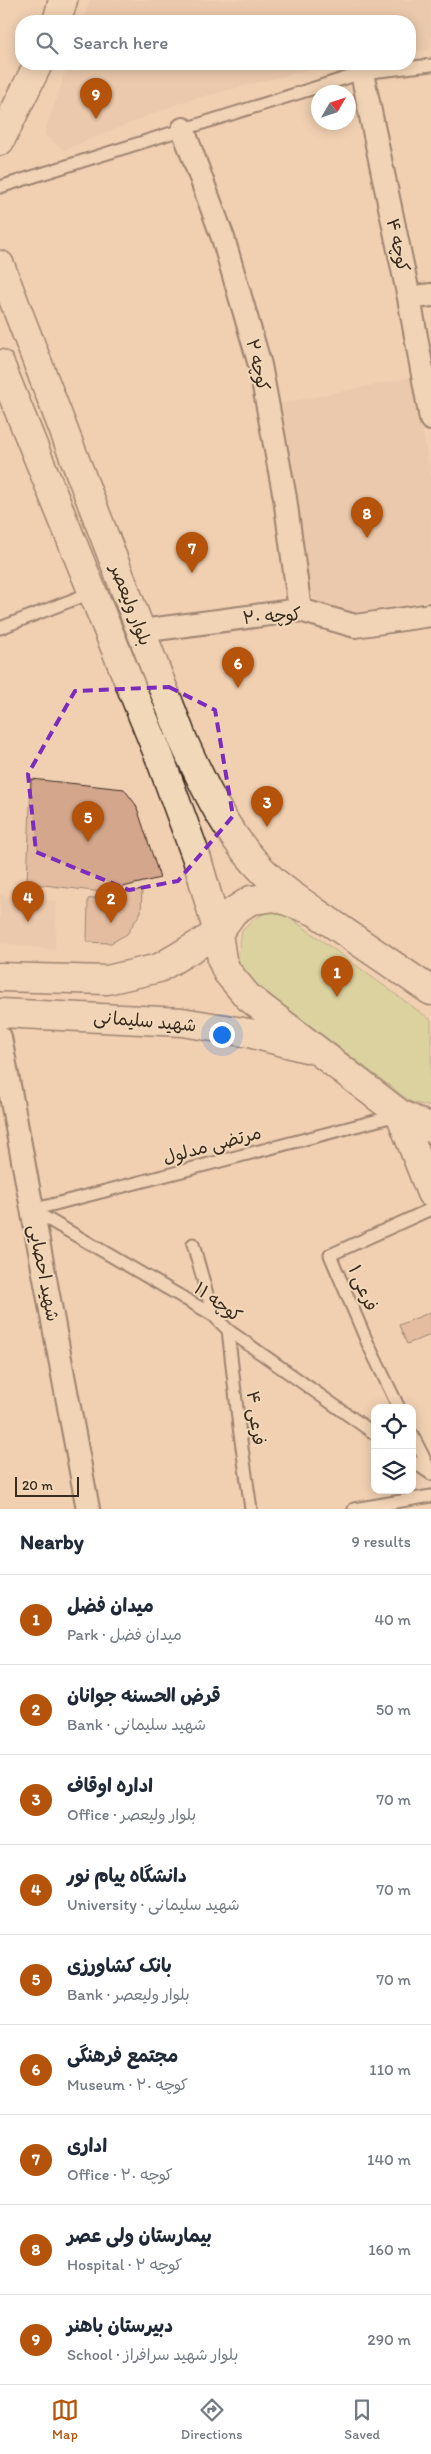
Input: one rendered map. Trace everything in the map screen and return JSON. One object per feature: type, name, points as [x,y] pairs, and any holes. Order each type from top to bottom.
[{"type":"main road","points":[[58,15],[63,0]]},
{"type":"main road","points":[[0,141],[35,70]]},
{"type":"main road","name":"بلوار ولیعصر","points":[[0,265],[183,740],[213,804],[240,844],[268,877],[314,911]]},
{"type":"main road","name":"بلوار ولیعصر","points":[[0,364],[161,761],[197,859],[218,933],[222,960],[233,981],[248,997],[400,1114],[431,1128]]},
{"type":"main road","points":[[218,933],[234,911],[251,900],[276,897],[314,911],[431,991]]},
{"type":"main road","name":"شهید سلیمانی","points":[[0,977],[107,980],[159,968],[218,933]]},
{"type":"main road","name":"شهید سلیمانی","points":[[0,1013],[182,1022],[248,1033],[317,1051]]},
{"type":"main road","points":[[400,1114],[431,1193]]},
{"type":"street","name":"کوچه ۴","points":[[362,73],[409,298],[431,418]]},
{"type":"street","name":"کوچه ۲","points":[[183,129],[223,238],[260,365],[285,498],[300,610]]},
{"type":"street","points":[[409,298],[431,295]]},
{"type":"street","name":"کوچه ۲۰","points":[[141,632],[300,610],[355,626],[431,615]]},
{"type":"street","name":"شهید احصایی","points":[[0,1037],[88,1509]]},
{"type":"lane","points":[[416,67],[431,65]]},
{"type":"lane","points":[[0,187],[362,73],[388,70]]},
{"type":"lane","points":[[0,628],[93,592]]},
{"type":"lane","name":"مرتضی مدلول","points":[[32,1210],[400,1114]]},
{"type":"lane","name":"فرعی ۱","points":[[397,1404],[368,1344],[330,1255],[431,1209]]},
{"type":"lane","name":"کوچه ۱۱","points":[[32,1210],[213,1315],[228,1330],[371,1431]]},
{"type":"lane","points":[[194,1244],[213,1315]]},
{"type":"lane","name":"فرعی ۴","points":[[228,1330],[251,1509]]},
{"type":"lane","points":[[416,1442],[431,1473]]},
{"type":"lane","points":[[416,1464],[431,1473]]},
{"type":"lane","points":[[354,1509],[396,1505],[431,1496]]},
{"type":"highlighted area","points":[[169,687],[215,710],[233,816],[178,881],[129,890],[36,852],[28,774],[75,691]]},
{"type":"shaded area","points":[[90,0],[431,0],[431,50],[416,51],[416,15],[85,15]]},
{"type":"shaded area","points":[[66,70],[307,70],[182,102],[64,150],[44,135]]},
{"type":"shaded area","points":[[413,377],[431,476],[431,600],[353,613],[313,600],[278,404]]},
{"type":"shaded area","points":[[0,895],[57,901],[55,950],[0,943]]},
{"type":"green space","points":[[271,910],[288,916],[431,1020],[431,1107],[411,1102],[244,975],[237,967],[242,931],[256,918]]},
{"type":"building","points":[[31,779],[124,789],[136,805],[160,878],[102,892],[27,883]]},
{"type":"building","points":[[142,890],[141,912],[127,934],[111,943],[87,942],[88,899]]},
{"type":"building","points":[[431,1312],[431,1335],[407,1344],[399,1325]]},
{"type":"place","name":"دبیرستان باهنر","points":[[96,119]]},
{"type":"place","name":"بیمارستان ولی عصر","points":[[367,538]]},
{"type":"place","name":"اداری","points":[[192,573]]},
{"type":"place","name":"مجتمع فرهنگی","points":[[238,688]]},
{"type":"place","name":"اداره اوقاف","points":[[267,827]]},
{"type":"place","name":"بانک کشاورزی","points":[[88,842]]},
{"type":"place","name":"دانشگاه پیام نور","points":[[28,922]]},
{"type":"place","name":"قرض الحسنه جوانان","points":[[111,923]]},
{"type":"place","name":"میدان فضل","points":[[337,997]]}]
